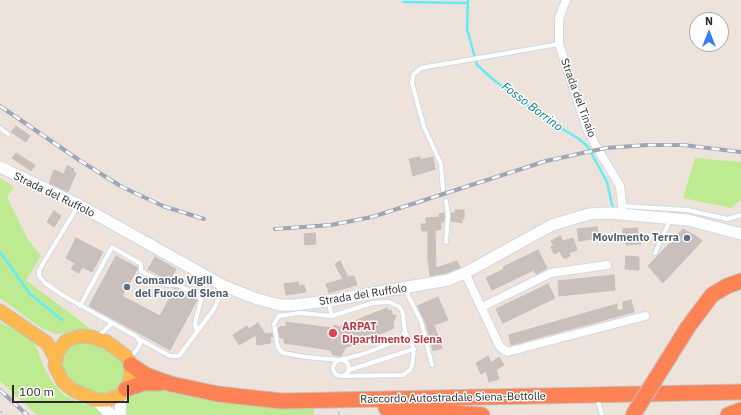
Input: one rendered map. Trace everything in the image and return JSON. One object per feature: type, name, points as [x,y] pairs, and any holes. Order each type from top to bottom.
[{"type":"highway","points":[[633,415],[688,327],[712,296],[727,286],[741,281]]},
{"type":"highway","name":"Raccordo Autostradale Siena-Bettolle","points":[[130,362],[146,375],[167,383],[243,397],[281,401],[741,392]]},
{"type":"highway","name":"Raccordo Autostradale Siena-Bettolle","points":[[124,392],[144,383],[167,383]]},
{"type":"highway","points":[[563,396],[587,390],[719,386],[741,383]]},
{"type":"highway","points":[[319,401],[340,405],[482,415]]},
{"type":"highway","points":[[728,415],[741,410]]},
{"type":"main road","points":[[0,311],[47,343],[56,359],[57,372],[65,385],[96,400],[108,400],[124,392],[131,378],[130,362],[114,346],[96,338],[80,336],[69,339],[50,336],[27,328]]},
{"type":"main road","points":[[56,359],[62,345],[69,339]]},
{"type":"street","name":"Strada del Tinaio","points":[[566,1],[559,18],[559,44],[582,117],[596,146],[620,186],[623,210]]},
{"type":"street","name":"Strada del Ruffolo","points":[[0,168],[79,205],[224,286],[257,300],[280,305],[328,301],[441,282],[465,273],[564,220],[589,214],[623,210],[695,221],[741,234]]},
{"type":"street","points":[[482,307],[551,273],[607,265]]},
{"type":"street","points":[[465,273],[500,347],[507,352],[645,316]]},
{"type":"street","points":[[120,415],[124,392]]},
{"type":"street","points":[[96,400],[111,415]]},
{"type":"lane","points":[[443,190],[441,164],[424,127],[412,83],[413,75],[421,68],[469,61],[559,44]]},
{"type":"lane","points":[[0,128],[8,134]]},
{"type":"lane","points":[[446,201],[448,216],[446,242]]},
{"type":"lane","points":[[79,205],[44,262],[39,274],[43,281],[54,290],[80,306],[175,357],[181,354],[214,309],[224,286]]},
{"type":"lane","points":[[623,210],[679,209],[727,219],[741,215]]},
{"type":"lane","points":[[654,253],[671,218]]},
{"type":"lane","points":[[80,306],[112,247],[141,264],[141,271],[167,285],[178,285],[198,295],[201,300],[195,322],[197,332]]},
{"type":"lane","points":[[404,289],[421,321],[432,365]]},
{"type":"lane","points":[[328,301],[332,316]]},
{"type":"lane","points":[[348,370],[347,362],[340,360],[333,364],[333,370],[338,376],[403,375],[410,370],[412,366],[414,349],[405,332],[405,321],[400,307],[389,302],[372,303],[332,316],[300,313],[279,316],[274,324],[278,348],[283,353],[324,360],[340,360],[363,354],[399,340],[405,332]]},
{"type":"lane","points":[[96,338],[112,323]]},
{"type":"lane","points":[[130,362],[139,347],[140,343],[137,337]]},
{"type":"lane","points":[[343,376],[348,370],[414,349]]},
{"type":"lane","points":[[596,395],[602,415]]},
{"type":"path","points":[[0,411],[4,415]]},
{"type":"green space","points":[[695,158],[741,162],[741,200],[731,208],[683,198]]},
{"type":"green space","points":[[0,178],[14,187],[7,197],[27,238],[41,256],[26,280],[91,329],[87,331],[57,334],[41,328],[0,298]]},
{"type":"green space","points":[[0,322],[34,341],[43,365],[53,383],[64,395],[80,403],[97,408],[103,415],[37,415],[0,381]]},
{"type":"green space","points":[[82,341],[100,344],[125,362],[126,375],[117,392],[98,395],[72,384],[61,370],[61,357],[71,345]]},
{"type":"green space","points":[[148,387],[288,408],[314,408],[314,415],[126,415],[126,403],[129,398],[134,392]]},
{"type":"building","points":[[16,126],[30,136],[26,142],[11,132]]},
{"type":"building","points":[[16,153],[35,165],[31,171],[12,158]]},
{"type":"building","points":[[420,157],[420,160],[433,157],[435,169],[413,176],[409,159]]},
{"type":"building","points":[[67,166],[74,169],[73,172],[76,173],[68,192],[49,183],[54,170],[64,174]]},
{"type":"building","points":[[455,210],[464,210],[464,219],[462,219],[462,223],[451,221],[451,213],[455,213]]},
{"type":"building","points":[[54,211],[61,216],[54,227],[47,222]]},
{"type":"building","points":[[444,213],[444,222],[441,222],[441,230],[435,230],[436,268],[457,261],[460,268],[446,273],[430,276],[428,259],[428,231],[422,231],[421,224],[426,224],[426,218],[439,217],[439,214]]},
{"type":"building","points":[[597,227],[598,238],[579,241],[577,229]]},
{"type":"building","points":[[637,228],[641,244],[626,245],[626,240],[623,240],[623,229]]},
{"type":"building","points":[[683,229],[702,241],[663,283],[648,266]]},
{"type":"building","points":[[315,233],[316,244],[305,245],[304,234]]},
{"type":"building","points":[[560,236],[563,241],[573,238],[577,250],[569,253],[570,256],[567,258],[563,258],[560,251],[554,254],[551,247],[554,246],[551,241]]},
{"type":"building","points":[[76,238],[103,252],[92,272],[82,267],[79,273],[71,269],[75,263],[66,258]]},
{"type":"building","points":[[538,250],[547,268],[536,274],[534,270],[492,290],[486,278],[504,269],[503,267]]},
{"type":"building","points":[[116,256],[138,268],[122,296],[160,316],[175,288],[197,300],[170,350],[89,306]]},
{"type":"building","points":[[626,256],[639,257],[639,270],[625,269]]},
{"type":"building","points":[[155,257],[176,269],[169,281],[148,269]]},
{"type":"building","points":[[340,261],[348,277],[354,276],[357,285],[329,293],[326,284],[343,279],[335,264]]},
{"type":"building","points":[[614,275],[615,290],[559,296],[558,281]]},
{"type":"building","points":[[298,282],[299,286],[304,285],[306,292],[286,295],[284,284]]},
{"type":"building","points":[[548,284],[555,298],[503,323],[496,309]]},
{"type":"building","points":[[438,297],[448,320],[434,325],[442,348],[433,351],[426,324],[417,306]]},
{"type":"building","points":[[631,300],[634,312],[511,345],[509,335],[617,304],[617,310],[623,310],[623,302]]},
{"type":"building","name":"ARPAT Dipartimento Siena","points":[[387,308],[388,311],[391,310],[393,316],[396,315],[393,323],[394,328],[375,336],[375,338],[346,347],[341,356],[333,355],[330,350],[284,343],[284,338],[280,338],[278,329],[281,326],[286,327],[286,322],[331,328],[335,325],[339,327]]},
{"type":"building","points":[[258,323],[265,334],[272,333],[273,337],[270,337],[271,343],[257,345],[256,335],[239,345],[233,335],[247,326],[249,329]]},
{"type":"building","points":[[488,356],[491,363],[499,357],[504,365],[496,370],[499,379],[489,382],[486,371],[481,374],[476,363]]},
{"type":"waterway","name":"Fosso Borrino","points":[[468,0],[467,29],[477,65],[495,81],[546,119],[579,139],[588,147],[607,182],[613,209]]},
{"type":"waterway","points":[[403,2],[467,3]]},
{"type":"waterway","points":[[0,252],[30,294],[62,320]]},
{"type":"railway","points":[[0,106],[79,160],[122,187],[163,206],[204,219]]},
{"type":"railway","points":[[275,229],[331,225],[372,217],[546,161],[606,148],[647,145],[683,145],[741,152]]},
{"type":"railway","points":[[0,390],[27,415]]},
{"type":"place","name":"Movimento Terra","points":[[687,238]]},
{"type":"place","name":"Comando Vigili del Fuoco di Siena","points":[[127,287]]},
{"type":"place","name":"ARPAT Dipartimento Siena","points":[[333,333]]}]
